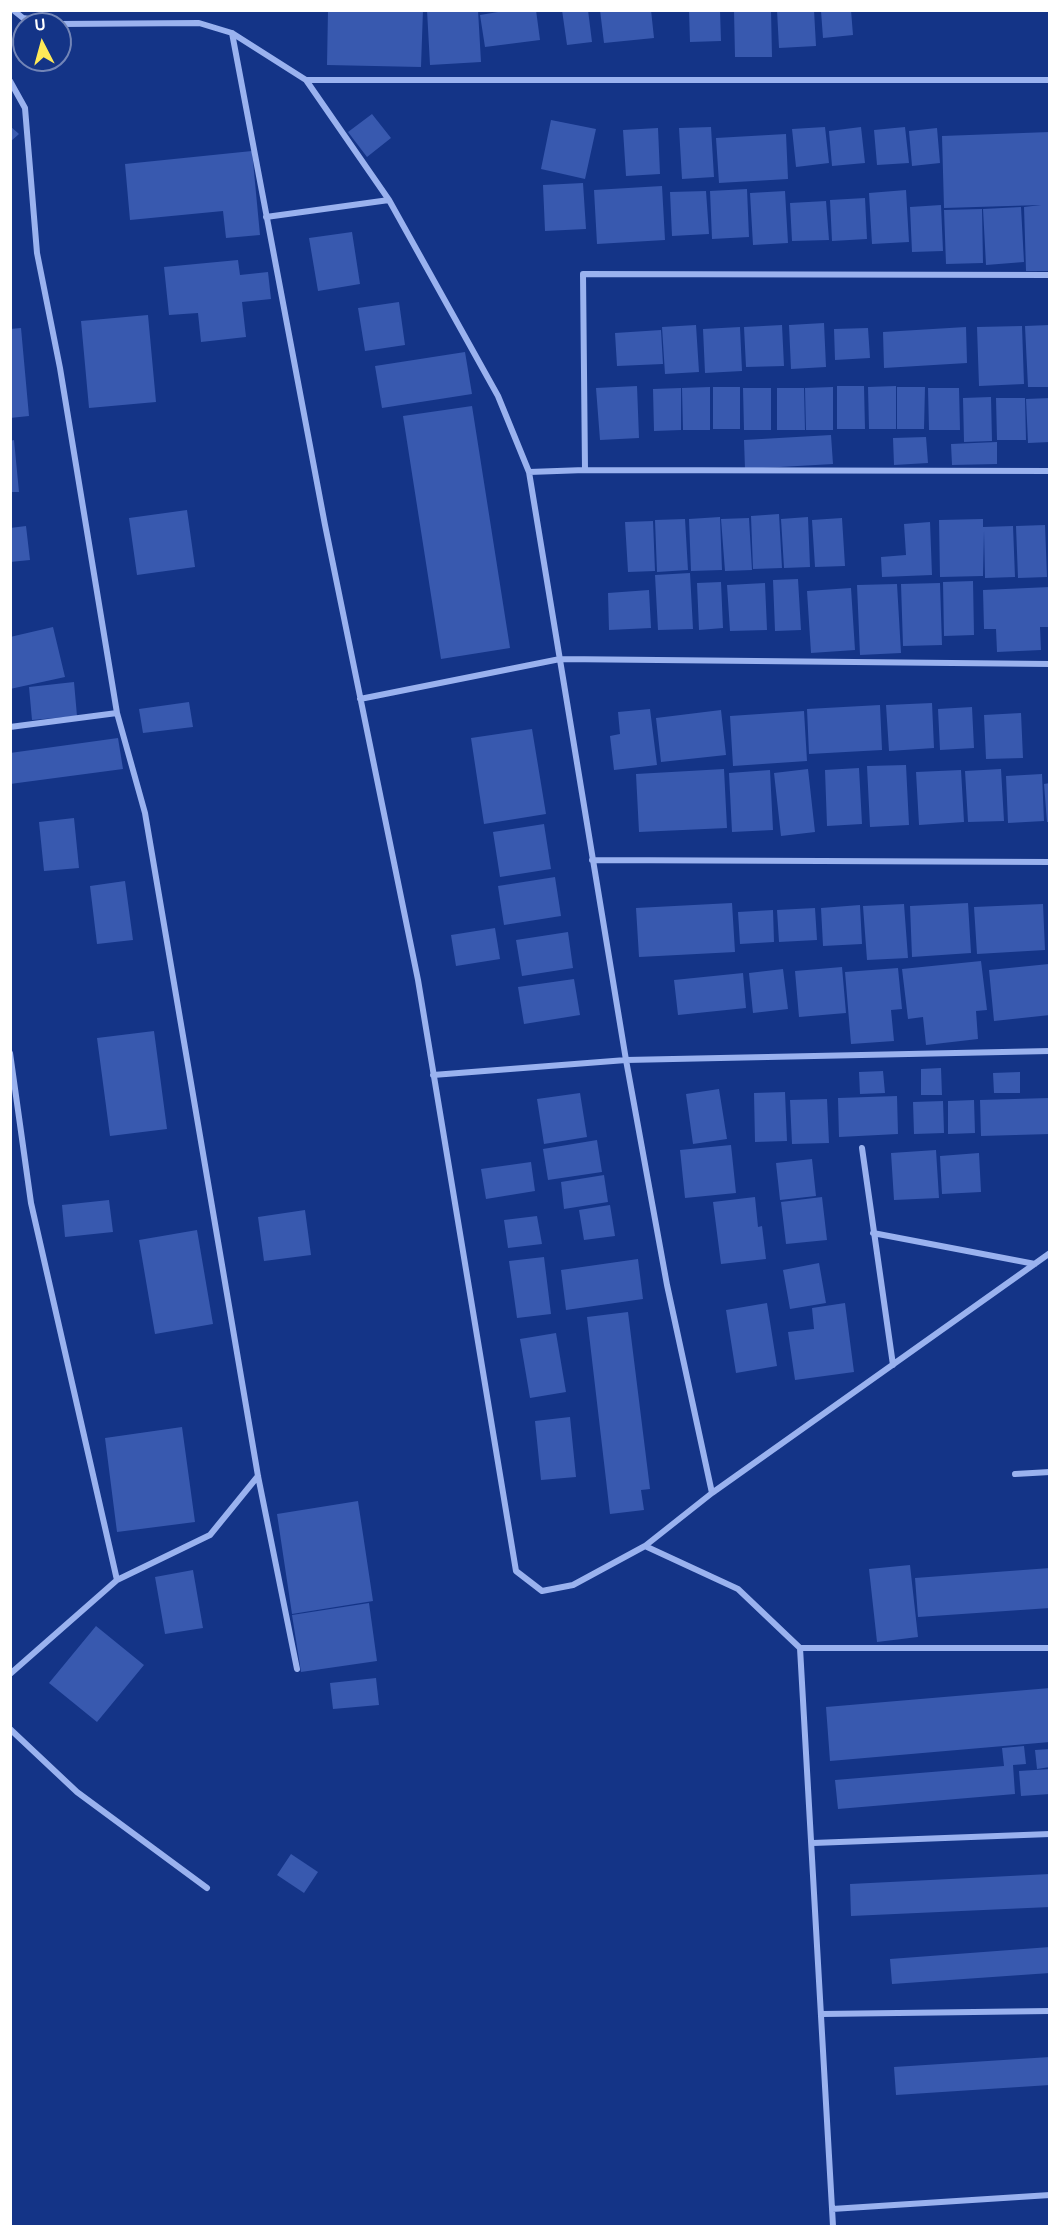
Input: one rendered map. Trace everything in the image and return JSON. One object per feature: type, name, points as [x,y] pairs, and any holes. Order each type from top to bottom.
[{"type":"street","points":[[72,24],[199,23],[232,33],[306,80],[390,200],[498,396],[529,472],[626,1060],[667,1285],[712,1493]]},
{"type":"street","points":[[232,33],[360,699],[418,980],[516,1570],[542,1591],[573,1585],[645,1546],[712,1493],[1050,1253]]},
{"type":"street","points":[[306,80],[1050,80]]},
{"type":"street","points":[[10,81],[25,108],[37,253],[60,368],[117,713],[145,813],[258,1476],[297,1669]]},
{"type":"street","points":[[266,217],[390,200]]},
{"type":"street","points":[[585,470],[583,274],[1050,275]]},
{"type":"street","points":[[529,472],[585,470],[1050,471]]},
{"type":"street","points":[[360,699],[560,659],[1050,664]]},
{"type":"street","points":[[10,727],[117,713]]},
{"type":"street","points":[[592,860],[1050,862]]},
{"type":"street","points":[[433,1076],[626,1060],[1050,1051]]},
{"type":"street","points":[[10,1053],[31,1203],[117,1580]]},
{"type":"street","points":[[862,1148],[893,1365]]},
{"type":"street","points":[[873,1233],[1035,1264]]},
{"type":"street","points":[[1015,1474],[1050,1472]]},
{"type":"street","points":[[10,1674],[117,1580],[210,1535],[258,1476]]},
{"type":"street","points":[[645,1546],[738,1589],[800,1648],[813,1843],[833,2226]]},
{"type":"street","points":[[800,1648],[1050,1648]]},
{"type":"street","points":[[10,1729],[77,1792],[207,1888]]},
{"type":"street","points":[[813,1843],[1050,1834]]},
{"type":"street","points":[[822,2014],[1050,2011]]},
{"type":"street","points":[[832,2209],[1050,2195]]},
{"type":"building","points":[[328,10],[423,10],[421,67],[327,65]]},
{"type":"building","points":[[427,10],[478,10],[481,62],[430,65]]},
{"type":"building","points":[[510,10],[536,10],[540,40],[485,47],[480,15]]},
{"type":"building","points":[[562,10],[588,10],[592,42],[567,45]]},
{"type":"building","points":[[600,10],[651,10],[654,38],[604,43]]},
{"type":"building","points":[[689,10],[720,10],[721,41],[690,42]]},
{"type":"building","points":[[734,10],[771,10],[772,57],[735,57]]},
{"type":"building","points":[[777,10],[814,10],[816,46],[779,48]]},
{"type":"building","points":[[851,10],[853,35],[823,38],[821,11]]},
{"type":"building","points":[[372,114],[391,138],[367,157],[348,132]]},
{"type":"building","points":[[551,120],[596,129],[585,179],[541,169]]},
{"type":"building","points":[[10,126],[19,134],[10,142]]},
{"type":"building","points":[[711,127],[714,177],[682,179],[679,128]]},
{"type":"building","points":[[825,127],[829,163],[796,167],[792,129]]},
{"type":"building","points":[[861,127],[865,163],[832,166],[829,131]]},
{"type":"building","points":[[905,127],[909,163],[877,165],[874,130]]},
{"type":"building","points":[[658,128],[660,174],[626,176],[623,130]]},
{"type":"building","points":[[937,128],[940,163],[912,166],[909,131]]},
{"type":"building","points":[[1050,132],[1050,271],[1026,271],[1024,207],[1041,205],[944,208],[942,136]]},
{"type":"building","points":[[786,134],[788,179],[719,183],[716,138]]},
{"type":"building","points":[[252,151],[260,235],[226,238],[223,211],[130,220],[125,164]]},
{"type":"building","points":[[583,183],[586,229],[545,231],[543,185]]},
{"type":"building","points":[[662,186],[665,240],[597,244],[594,190]]},
{"type":"building","points":[[747,189],[749,237],[712,239],[710,191]]},
{"type":"building","points":[[906,190],[909,242],[872,244],[869,193]]},
{"type":"building","points":[[706,191],[709,234],[672,236],[670,192]]},
{"type":"building","points":[[785,191],[788,243],[753,245],[750,193]]},
{"type":"building","points":[[865,198],[867,239],[832,241],[830,200]]},
{"type":"building","points":[[826,201],[829,240],[792,241],[790,203]]},
{"type":"building","points":[[941,205],[943,251],[912,252],[910,207]]},
{"type":"building","points":[[1021,207],[1024,262],[986,265],[983,209]]},
{"type":"building","points":[[982,209],[983,263],[946,264],[944,210]]},
{"type":"building","points":[[352,232],[360,284],[318,291],[309,238]]},
{"type":"building","points":[[238,260],[240,275],[268,272],[271,299],[242,302],[246,337],[201,342],[198,313],[169,315],[164,267]]},
{"type":"building","points":[[399,302],[405,345],[365,351],[358,308]]},
{"type":"building","points":[[148,315],[156,402],[89,408],[81,321]]},
{"type":"building","points":[[824,323],[826,367],[791,369],[789,325]]},
{"type":"building","points":[[696,325],[699,372],[665,374],[662,327]]},
{"type":"building","points":[[782,325],[784,366],[746,367],[744,327]]},
{"type":"building","points":[[1050,325],[1050,387],[1028,387],[1025,326]]},
{"type":"building","points":[[1022,326],[1024,384],[979,386],[977,327]]},
{"type":"building","points":[[740,327],[742,371],[705,373],[703,329]]},
{"type":"building","points":[[966,327],[967,363],[884,368],[883,332]]},
{"type":"building","points":[[21,328],[29,416],[10,418],[10,329]]},
{"type":"building","points":[[868,328],[870,358],[835,360],[834,329]]},
{"type":"building","points":[[661,330],[663,364],[617,366],[615,333]]},
{"type":"building","points":[[465,352],[472,394],[382,408],[375,366]]},
{"type":"building","points":[[637,386],[639,438],[600,440],[596,388]]},
{"type":"building","points":[[837,386],[864,386],[865,429],[837,429]]},
{"type":"building","points":[[896,386],[896,429],[869,429],[868,387]]},
{"type":"building","points":[[710,387],[710,430],[683,430],[682,388]]},
{"type":"building","points":[[713,387],[740,387],[740,429],[713,429]]},
{"type":"building","points":[[833,387],[833,430],[806,430],[805,388]]},
{"type":"building","points":[[897,387],[925,387],[924,429],[897,429]]},
{"type":"building","points":[[681,388],[681,430],[654,431],[653,389]]},
{"type":"building","points":[[743,388],[771,388],[771,430],[744,430]]},
{"type":"building","points":[[777,388],[804,388],[805,430],[777,430]]},
{"type":"building","points":[[928,388],[959,388],[960,430],[929,430]]},
{"type":"building","points":[[991,397],[992,441],[964,442],[963,398]]},
{"type":"building","points":[[996,398],[1025,398],[1026,440],[997,440]]},
{"type":"building","points":[[1050,398],[1050,442],[1028,443],[1026,399]]},
{"type":"building","points":[[472,406],[510,648],[441,659],[403,416]]},
{"type":"building","points":[[831,435],[833,464],[745,469],[744,440]]},
{"type":"building","points":[[926,437],[928,463],[894,465],[893,438]]},
{"type":"building","points":[[14,440],[19,492],[10,492],[10,441]]},
{"type":"building","points":[[997,442],[997,464],[952,465],[951,444]]},
{"type":"building","points":[[187,510],[195,567],[137,575],[129,518]]},
{"type":"building","points":[[779,514],[782,568],[753,569],[751,516]]},
{"type":"building","points":[[720,517],[722,570],[691,571],[689,519]]},
{"type":"building","points":[[808,517],[810,567],[784,568],[781,519]]},
{"type":"building","points":[[749,518],[752,570],[725,571],[721,519]]},
{"type":"building","points":[[842,518],[845,566],[815,567],[812,520]]},
{"type":"building","points":[[685,519],[688,570],[657,572],[655,520]]},
{"type":"building","points":[[983,519],[983,527],[1013,526],[1015,577],[985,578],[984,531],[983,576],[940,577],[939,520]]},
{"type":"building","points":[[653,521],[655,571],[628,572],[625,522]]},
{"type":"building","points":[[930,522],[932,575],[882,577],[881,557],[906,555],[904,524]]},
{"type":"building","points":[[1045,525],[1047,577],[1018,578],[1016,526]]},
{"type":"building","points":[[26,526],[30,560],[10,562],[10,528]]},
{"type":"building","points":[[690,573],[693,629],[658,630],[655,575]]},
{"type":"building","points":[[798,579],[801,630],[775,631],[773,580]]},
{"type":"building","points":[[973,581],[974,635],[944,636],[943,582]]},
{"type":"building","points":[[721,582],[723,628],[699,630],[697,583]]},
{"type":"building","points":[[765,583],[767,630],[730,631],[727,585]]},
{"type":"building","points":[[940,583],[942,645],[903,646],[901,584]]},
{"type":"building","points":[[897,584],[901,653],[860,655],[857,585]]},
{"type":"building","points":[[1050,587],[1050,627],[1040,627],[1041,650],[997,652],[996,629],[984,629],[983,590]]},
{"type":"building","points":[[851,588],[855,650],[811,653],[807,591]]},
{"type":"building","points":[[649,590],[651,628],[609,630],[608,593]]},
{"type":"building","points":[[53,627],[65,677],[10,689],[10,637]]},
{"type":"building","points":[[74,682],[77,716],[32,720],[29,687]]},
{"type":"building","points":[[189,702],[193,727],[143,733],[139,709]]},
{"type":"building","points":[[932,703],[934,748],[889,751],[886,705]]},
{"type":"building","points":[[880,705],[882,750],[809,754],[807,709]]},
{"type":"building","points":[[972,707],[974,748],[940,750],[938,709]]},
{"type":"building","points":[[650,709],[657,765],[614,770],[610,736],[620,734],[618,712]]},
{"type":"building","points":[[721,710],[726,755],[661,762],[656,718]]},
{"type":"building","points":[[804,711],[807,761],[733,766],[730,716]]},
{"type":"building","points":[[1021,713],[1023,758],[986,759],[984,715]]},
{"type":"building","points":[[532,729],[546,814],[484,824],[471,738]]},
{"type":"building","points":[[118,738],[123,769],[10,784],[10,753]]},
{"type":"building","points":[[906,765],[909,825],[870,827],[867,766]]},
{"type":"building","points":[[859,768],[862,824],[827,826],[825,770]]},
{"type":"building","points":[[724,769],[727,828],[639,832],[636,774]]},
{"type":"building","points":[[808,769],[815,832],[781,836],[774,773]]},
{"type":"building","points":[[1001,769],[1004,821],[968,822],[965,771]]},
{"type":"building","points":[[770,770],[773,830],[732,832],[729,773]]},
{"type":"building","points":[[961,770],[964,822],[919,825],[916,772]]},
{"type":"building","points":[[1042,774],[1044,821],[1008,823],[1006,776]]},
{"type":"building","points":[[1050,783],[1050,822],[1047,822],[1044,784]]},
{"type":"building","points":[[74,818],[79,868],[44,871],[39,822]]},
{"type":"building","points":[[544,824],[551,869],[500,877],[493,832]]},
{"type":"building","points":[[555,877],[561,916],[504,925],[498,886]]},
{"type":"building","points":[[125,881],[133,940],[97,944],[90,886]]},
{"type":"building","points":[[732,903],[735,952],[639,957],[636,908]]},
{"type":"building","points":[[968,903],[971,953],[912,957],[910,906]]},
{"type":"building","points":[[904,904],[908,958],[867,960],[863,906]]},
{"type":"building","points":[[1043,904],[1045,950],[977,954],[974,907]]},
{"type":"building","points":[[860,905],[862,944],[823,946],[821,908]]},
{"type":"building","points":[[815,908],[817,940],[779,942],[777,910]]},
{"type":"building","points":[[773,910],[774,942],[740,944],[738,912]]},
{"type":"building","points":[[495,928],[500,959],[456,966],[451,935]]},
{"type":"building","points":[[568,932],[573,968],[522,976],[516,940]]},
{"type":"building","points":[[981,961],[987,1010],[976,1011],[978,1039],[926,1045],[923,1017],[908,1019],[902,969]]},
{"type":"building","points":[[1049,964],[1050,1015],[994,1021],[989,970]]},
{"type":"building","points":[[842,967],[846,1013],[799,1017],[795,971]]},
{"type":"building","points":[[898,968],[902,1009],[891,1010],[894,1041],[851,1044],[845,972]]},
{"type":"building","points":[[783,969],[788,1009],[753,1013],[749,973]]},
{"type":"building","points":[[743,973],[746,1008],[678,1015],[674,980]]},
{"type":"building","points":[[574,979],[580,1015],[524,1024],[518,987]]},
{"type":"building","points":[[154,1031],[167,1129],[110,1136],[97,1038]]},
{"type":"building","points":[[941,1068],[942,1095],[921,1095],[921,1069]]},
{"type":"building","points":[[883,1071],[885,1093],[860,1094],[859,1072]]},
{"type":"building","points":[[1020,1072],[1020,1093],[994,1093],[993,1073]]},
{"type":"building","points":[[719,1089],[727,1139],[693,1144],[686,1094]]},
{"type":"building","points":[[785,1092],[787,1141],[755,1142],[754,1093]]},
{"type":"building","points":[[580,1093],[587,1137],[544,1144],[537,1099]]},
{"type":"building","points":[[897,1096],[898,1134],[839,1137],[838,1098]]},
{"type":"building","points":[[1049,1098],[1050,1134],[981,1136],[980,1100]]},
{"type":"building","points":[[827,1099],[829,1143],[792,1144],[790,1100]]},
{"type":"building","points":[[974,1100],[975,1133],[948,1134],[948,1101]]},
{"type":"building","points":[[943,1101],[944,1133],[914,1134],[913,1102]]},
{"type":"building","points":[[597,1140],[602,1172],[548,1180],[543,1149]]},
{"type":"building","points":[[731,1145],[736,1193],[685,1198],[680,1150]]},
{"type":"building","points":[[936,1150],[939,1198],[894,1200],[891,1153]]},
{"type":"building","points":[[979,1153],[981,1192],[942,1194],[940,1156]]},
{"type":"building","points":[[812,1159],[816,1196],[780,1200],[776,1163]]},
{"type":"building","points":[[531,1162],[535,1191],[486,1199],[481,1169]]},
{"type":"building","points":[[604,1175],[608,1202],[564,1209],[561,1182]]},
{"type":"building","points":[[755,1197],[758,1227],[762,1226],[766,1259],[721,1264],[713,1202]]},
{"type":"building","points":[[822,1197],[827,1240],[786,1244],[781,1202]]},
{"type":"building","points":[[109,1200],[113,1232],[65,1237],[62,1205]]},
{"type":"building","points":[[610,1205],[615,1236],[584,1240],[579,1210]]},
{"type":"building","points":[[305,1210],[311,1255],[264,1261],[258,1217]]},
{"type":"building","points":[[537,1216],[542,1244],[508,1248],[504,1220]]},
{"type":"building","points":[[197,1230],[213,1324],[155,1334],[139,1240]]},
{"type":"building","points":[[544,1257],[551,1314],[517,1318],[509,1261]]},
{"type":"building","points":[[638,1259],[643,1299],[566,1310],[561,1270]]},
{"type":"building","points":[[819,1263],[826,1303],[790,1309],[783,1270]]},
{"type":"building","points":[[767,1303],[777,1366],[736,1373],[726,1310]]},
{"type":"building","points":[[845,1303],[854,1372],[795,1380],[788,1332],[814,1329],[812,1308]]},
{"type":"building","points":[[628,1312],[650,1489],[641,1490],[644,1510],[610,1514],[587,1317]]},
{"type":"building","points":[[556,1333],[566,1392],[530,1398],[520,1339]]},
{"type":"building","points":[[570,1417],[576,1477],[541,1480],[535,1421]]},
{"type":"building","points":[[182,1427],[195,1522],[117,1532],[105,1438]]},
{"type":"building","points":[[358,1501],[373,1601],[292,1614],[277,1514]]},
{"type":"building","points":[[910,1565],[918,1637],[877,1642],[869,1569]]},
{"type":"building","points":[[1050,1568],[1050,1608],[918,1617],[915,1578]]},
{"type":"building","points":[[193,1570],[203,1628],[165,1634],[155,1577]]},
{"type":"building","points":[[369,1603],[377,1661],[301,1672],[292,1615]]},
{"type":"building","points":[[96,1626],[144,1665],[97,1722],[49,1683]]},
{"type":"building","points":[[376,1678],[379,1705],[333,1709],[330,1683]]},
{"type":"building","points":[[1050,1688],[1050,1742],[830,1761],[826,1707]]},
{"type":"building","points":[[1024,1746],[1026,1764],[1013,1765],[1015,1794],[838,1809],[835,1780],[1004,1766],[1002,1748]]},
{"type":"building","points":[[1050,1749],[1050,1767],[1037,1769],[1035,1750]]},
{"type":"building","points":[[1050,1769],[1050,1794],[1021,1796],[1019,1771]]},
{"type":"building","points":[[291,1854],[318,1872],[304,1893],[277,1875]]},
{"type":"building","points":[[1050,1874],[1050,1907],[851,1916],[850,1884]]},
{"type":"building","points":[[1050,1947],[1050,1973],[892,1984],[890,1959]]},
{"type":"building","points":[[1050,2057],[1050,2085],[896,2095],[894,2067]]}]
